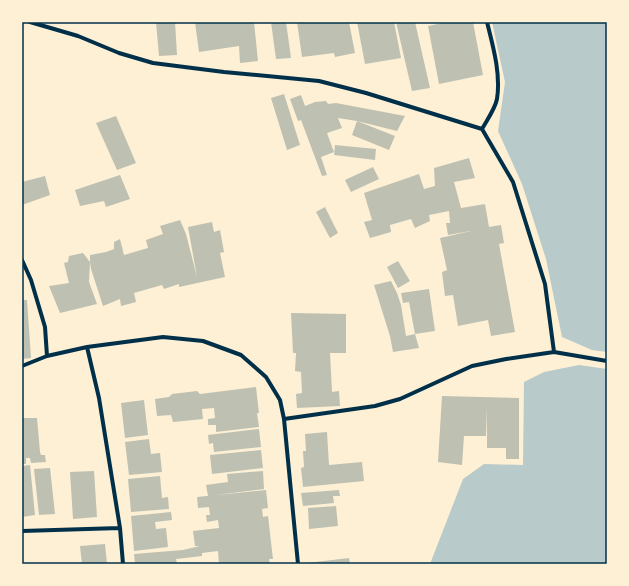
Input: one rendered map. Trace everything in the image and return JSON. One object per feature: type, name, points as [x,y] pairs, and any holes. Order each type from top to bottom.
[{"type":"street","points":[[30,22],[78,36],[119,53],[153,63],[224,72],[319,81],[482,129],[513,182],[545,284],[554,352]]},
{"type":"street","points":[[482,129],[497,100],[498,84],[496,65],[487,22]]},
{"type":"street","points":[[22,260],[31,280],[45,327],[47,356]]},
{"type":"street","points":[[22,366],[47,356],[86,346],[163,337],[203,342],[241,355],[266,377],[280,400],[284,419],[298,564]]},
{"type":"street","points":[[86,346],[99,398],[120,528],[123,564]]},
{"type":"street","points":[[284,419],[382,404],[400,399],[472,366],[506,359],[554,352],[607,361]]},
{"type":"street","points":[[22,531],[120,528]]},
{"type":"shaded area","points":[[492,22],[607,22],[607,352],[592,350],[562,337],[546,259],[522,184],[498,131],[505,82]]},
{"type":"shaded area","points":[[579,365],[607,369],[607,564],[430,564],[463,479],[484,464],[523,465],[524,382],[544,372]]},
{"type":"building","points":[[156,22],[175,22],[177,55],[159,56]]},
{"type":"building","points":[[195,22],[254,22],[258,61],[240,63],[239,46],[199,52]]},
{"type":"building","points":[[271,22],[286,22],[291,58],[276,59]]},
{"type":"building","points":[[297,22],[349,22],[355,53],[335,57],[334,53],[302,57]]},
{"type":"building","points":[[357,22],[394,22],[401,58],[365,64]]},
{"type":"building","points":[[396,22],[415,22],[430,88],[412,91]]},
{"type":"building","points":[[447,22],[473,22],[483,75],[439,84],[428,26]]},
{"type":"building","points":[[284,94],[300,145],[287,150],[271,98]]},
{"type":"building","points":[[301,95],[305,106],[315,102],[326,101],[328,104],[336,103],[405,116],[397,131],[338,118],[342,128],[327,133],[334,152],[321,157],[327,175],[322,176],[301,120],[298,121],[290,99]]},
{"type":"building","points":[[116,116],[136,163],[117,170],[96,123]]},
{"type":"building","points":[[357,121],[395,136],[389,150],[352,135]]},
{"type":"building","points":[[335,145],[376,149],[375,160],[334,155]]},
{"type":"building","points":[[469,158],[475,178],[454,182],[461,208],[485,204],[489,227],[501,225],[504,243],[499,244],[515,332],[491,336],[488,320],[458,326],[453,295],[445,296],[442,272],[447,270],[440,238],[471,231],[448,235],[446,223],[450,223],[449,211],[429,215],[430,221],[415,228],[411,219],[390,225],[391,232],[370,238],[364,222],[372,220],[364,193],[419,174],[424,189],[435,186],[434,168]]},
{"type":"building","points":[[373,167],[379,179],[351,192],[345,180]]},
{"type":"building","points":[[120,175],[130,199],[106,207],[104,201],[80,206],[75,190]]},
{"type":"building","points":[[45,176],[50,195],[22,205],[22,182]]},
{"type":"building","points":[[325,207],[338,233],[330,238],[316,212]]},
{"type":"building","points":[[180,220],[186,234],[197,277],[188,227],[212,222],[214,232],[220,230],[224,252],[220,253],[225,277],[179,287],[179,284],[164,289],[162,285],[134,293],[136,302],[121,306],[120,299],[103,306],[90,262],[90,255],[114,249],[114,242],[120,239],[124,255],[148,248],[146,240],[163,234],[160,226]]},
{"type":"building","points":[[83,253],[90,262],[89,282],[97,304],[60,313],[49,286],[69,283],[64,263],[68,262],[69,256]]},
{"type":"building","points":[[398,261],[410,281],[398,288],[387,267]]},
{"type":"building","points":[[391,281],[401,305],[406,336],[415,334],[419,348],[393,352],[390,336],[374,285]]},
{"type":"building","points":[[429,289],[435,331],[415,334],[409,302],[403,303],[401,293]]},
{"type":"building","points":[[22,300],[27,300],[31,358],[22,359]]},
{"type":"building","points":[[291,313],[346,314],[346,353],[330,353],[332,392],[339,391],[340,406],[297,408],[296,394],[302,393],[301,372],[295,371],[296,353],[293,353]]},
{"type":"building","points":[[256,387],[259,427],[216,432],[216,425],[208,425],[208,419],[215,418],[214,408],[202,409],[203,419],[173,422],[171,415],[157,416],[155,399],[169,397],[172,394],[197,391],[200,394]]},
{"type":"building","points":[[442,396],[519,398],[519,459],[506,459],[506,448],[487,448],[487,407],[486,436],[464,436],[462,465],[438,462]]},
{"type":"building","points":[[144,400],[148,435],[125,438],[121,403]]},
{"type":"building","points":[[22,418],[37,418],[40,452],[41,455],[45,455],[46,462],[31,463],[30,458],[26,458],[26,464],[22,464]]},
{"type":"building","points":[[259,429],[261,447],[214,452],[213,443],[209,444],[208,435]]},
{"type":"building","points":[[327,432],[329,465],[362,462],[364,481],[303,487],[301,468],[304,467],[303,451],[306,451],[305,434]]},
{"type":"building","points":[[149,439],[151,454],[160,453],[162,472],[129,475],[125,442]]},
{"type":"building","points":[[261,450],[263,468],[212,474],[210,455]]},
{"type":"building","points":[[30,465],[35,515],[22,517],[22,466]]},
{"type":"building","points":[[50,468],[55,514],[39,515],[34,469]]},
{"type":"building","points":[[94,471],[97,517],[73,519],[70,472]]},
{"type":"building","points":[[263,471],[264,489],[208,496],[206,485],[228,482],[227,474]]},
{"type":"building","points":[[160,476],[162,498],[168,497],[169,509],[131,512],[128,479]]},
{"type":"building","points":[[266,490],[268,508],[262,509],[263,517],[268,516],[273,559],[269,559],[270,564],[219,564],[218,551],[202,553],[202,556],[176,559],[177,564],[135,564],[134,554],[183,550],[200,546],[195,546],[193,531],[219,528],[218,520],[207,522],[206,515],[210,515],[209,507],[198,508],[197,497]]},
{"type":"building","points":[[339,490],[340,496],[333,496],[334,503],[303,506],[301,493]]},
{"type":"building","points":[[336,506],[338,526],[309,529],[308,508]]},
{"type":"building","points":[[171,512],[172,520],[155,522],[156,529],[166,528],[168,547],[134,551],[131,516]]},
{"type":"building","points":[[105,544],[107,564],[82,564],[80,546]]},
{"type":"building","points":[[349,558],[350,564],[307,564],[307,563]]}]
